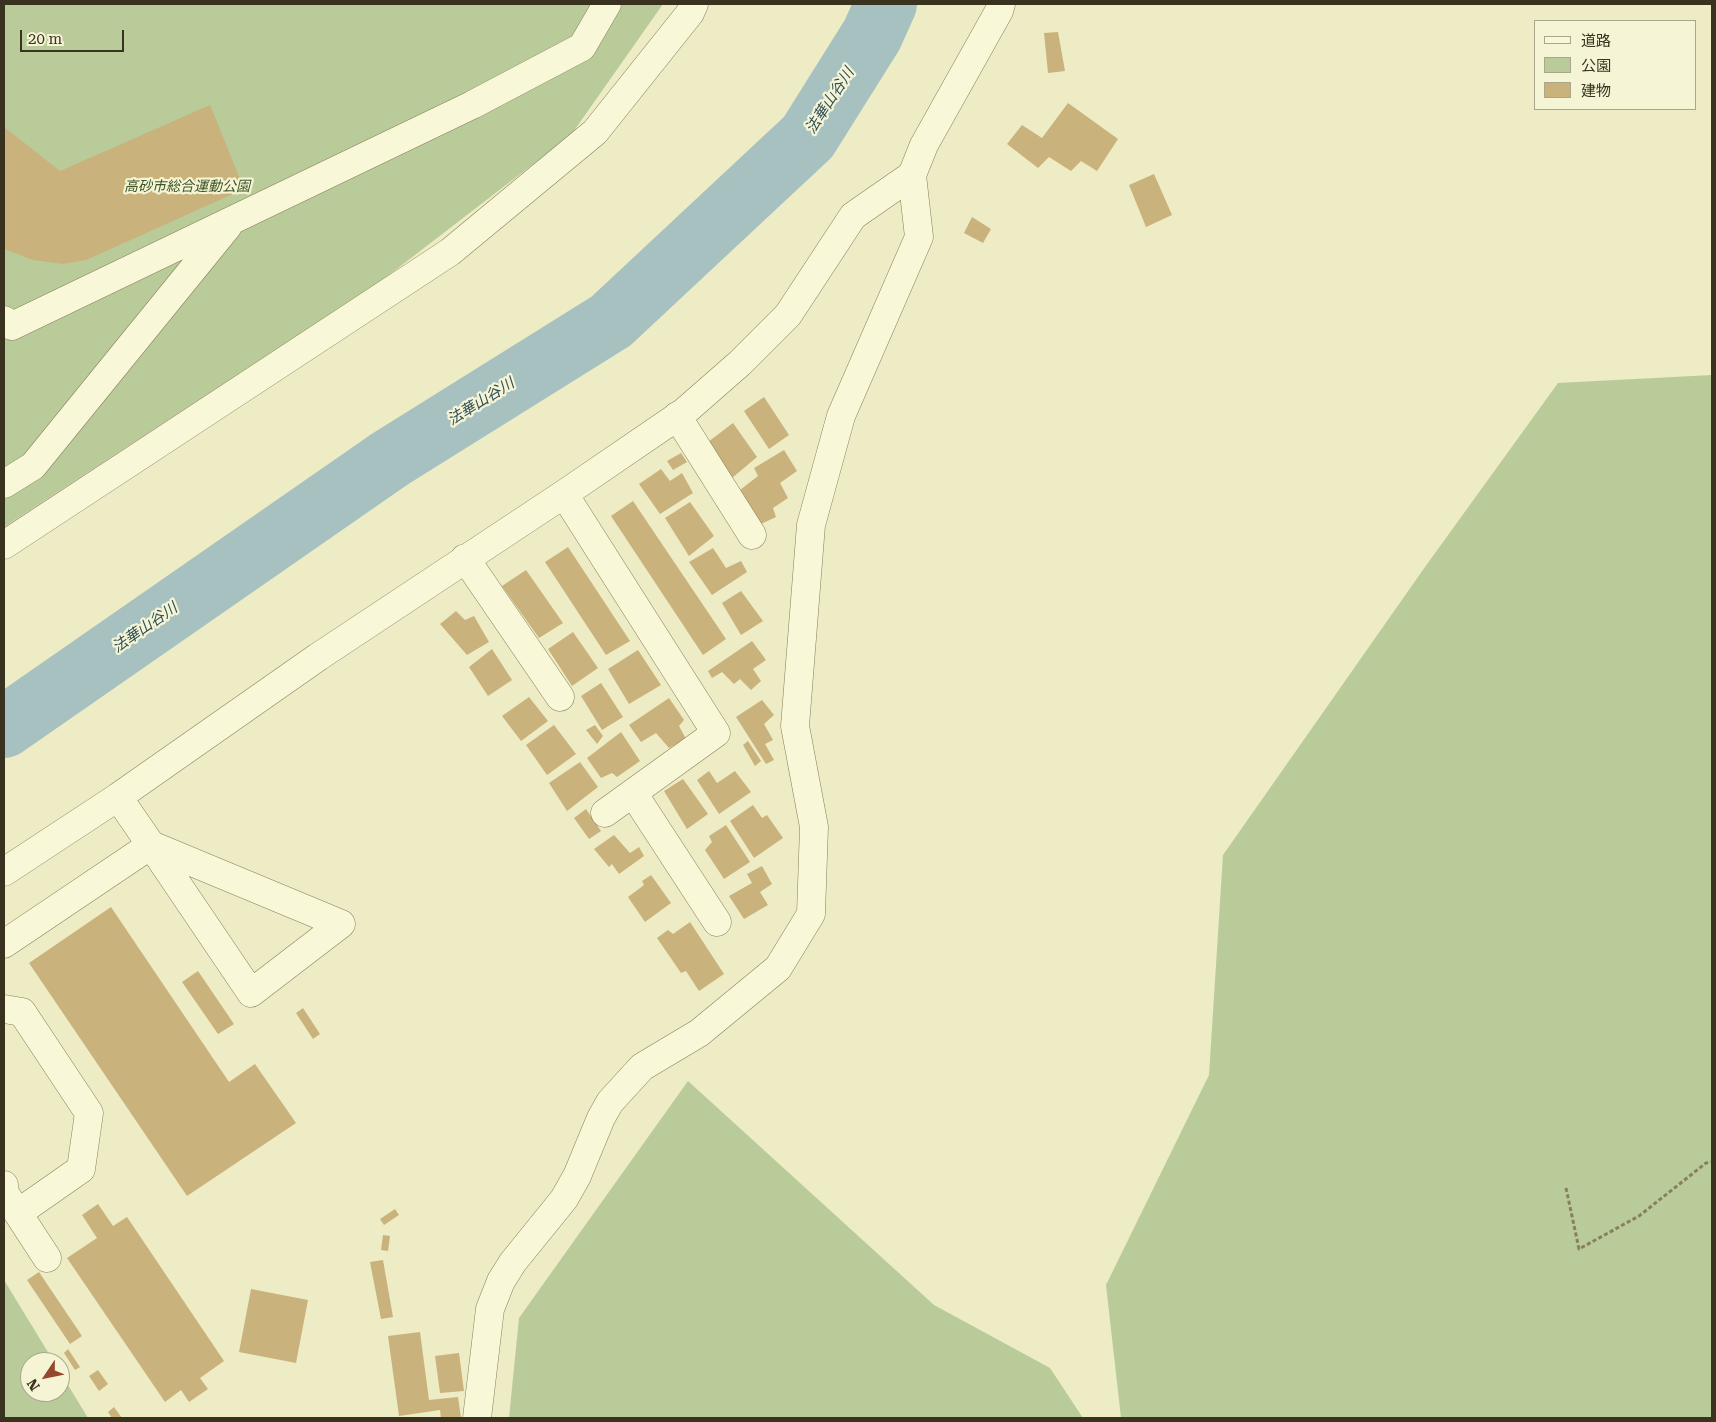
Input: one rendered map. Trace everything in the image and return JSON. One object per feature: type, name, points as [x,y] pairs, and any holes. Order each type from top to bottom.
[{"type":"street","points":[[4,320],[12,326],[472,105],[582,46],[607,4]]},
{"type":"street","points":[[4,545],[450,252],[595,132],[690,13],[694,4]]},
{"type":"street","points":[[477,1418],[490,1309],[501,1281],[513,1262],[564,1199],[577,1176],[601,1118],[610,1102],[642,1067],[698,1033],[778,968],[811,914],[814,827],[795,726],[811,525],[841,416],[919,238],[912,175],[924,145],[999,11],[1001,4]]},
{"type":"street","points":[[4,872],[118,797],[318,657],[564,494],[677,416],[740,363],[788,315],[853,216],[912,175]]},
{"type":"street","points":[[4,484],[33,466],[232,221]]},
{"type":"street","points":[[677,416],[752,535]]},
{"type":"street","points":[[564,494],[716,733],[604,813]]},
{"type":"street","points":[[465,558],[560,697]]},
{"type":"street","points":[[633,793],[717,922]]},
{"type":"street","points":[[118,797],[251,993],[341,924],[151,845]]},
{"type":"street","points":[[4,944],[151,845]]},
{"type":"street","points":[[4,1009],[22,1012],[89,1113],[81,1169],[18,1214]]},
{"type":"street","points":[[4,1185],[4,1192],[46,1258]]},
{"type":"path","points":[[1566,1188],[1579,1249],[1639,1216],[1706,1163],[1712,1162]]},
{"type":"green space","name":"高砂市総合運動公園","points":[[4,4],[663,4],[571,135],[385,278],[4,527]]},
{"type":"green space","points":[[1712,375],[1712,1418],[1121,1418],[1106,1285],[1209,1075],[1223,855],[1425,567],[1558,383]]},
{"type":"green space","points":[[688,1081],[934,1305],[1050,1368],[1083,1418],[509,1418],[519,1318]]},
{"type":"green space","points":[[4,1280],[48,1352],[20,1352],[20,1402],[70,1402],[70,1388],[88,1418],[4,1418]]},
{"type":"building","points":[[1058,32],[1065,71],[1048,73],[1044,33]]},
{"type":"building","points":[[1068,103],[1118,139],[1097,171],[1081,161],[1071,171],[1049,157],[1038,168],[1007,144],[1022,125],[1042,138]]},
{"type":"building","points":[[210,105],[244,189],[86,260],[63,264],[33,260],[4,249],[4,127],[60,171]]},
{"type":"building","points":[[1154,174],[1172,215],[1146,227],[1129,185]]},
{"type":"building","points":[[972,217],[991,229],[983,243],[964,233]]},
{"type":"building","points":[[764,397],[789,435],[769,449],[744,411]]},
{"type":"building","points":[[733,423],[757,457],[732,478],[708,442]]},
{"type":"building","points":[[784,450],[797,471],[780,483],[788,498],[773,508],[776,517],[761,524],[740,490],[758,476],[754,468]]},
{"type":"building","points":[[681,453],[687,462],[673,470],[667,461]]},
{"type":"building","points":[[661,469],[670,481],[682,473],[693,493],[660,514],[639,484]]},
{"type":"building","points":[[633,501],[726,639],[703,655],[611,516]]},
{"type":"building","points":[[690,502],[714,536],[689,556],[665,518]]},
{"type":"building","points":[[568,547],[630,641],[606,655],[545,562]]},
{"type":"building","points":[[713,548],[726,568],[741,561],[747,572],[712,595],[689,562]]},
{"type":"building","points":[[526,570],[563,623],[539,638],[502,586]]},
{"type":"building","points":[[741,591],[763,621],[741,635],[722,603]]},
{"type":"building","points":[[456,611],[465,620],[474,616],[489,642],[467,655],[440,624]]},
{"type":"building","points":[[573,632],[598,668],[572,686],[548,649]]},
{"type":"building","points":[[752,641],[766,660],[753,669],[761,681],[751,690],[740,679],[734,684],[722,672],[712,678],[708,671]]},
{"type":"building","points":[[492,649],[512,680],[488,696],[469,667]]},
{"type":"building","points":[[638,650],[661,685],[629,704],[608,669]]},
{"type":"building","points":[[601,683],[623,717],[602,730],[581,696]]},
{"type":"building","points":[[529,697],[548,721],[521,741],[502,716]]},
{"type":"building","points":[[669,698],[684,720],[679,726],[686,739],[669,748],[656,733],[641,742],[629,725]]},
{"type":"building","points":[[762,700],[774,715],[764,724],[773,740],[765,744],[774,760],[766,764],[736,717]]},
{"type":"building","points":[[554,725],[576,754],[547,775],[526,745]]},
{"type":"building","points":[[595,725],[603,736],[597,744],[586,730]]},
{"type":"building","points":[[621,732],[640,761],[617,777],[612,773],[601,778],[587,758]]},
{"type":"building","points":[[748,741],[761,761],[755,766],[743,745]]},
{"type":"building","points":[[580,762],[598,787],[567,811],[549,783]]},
{"type":"building","points":[[709,771],[717,783],[735,771],[751,792],[719,814],[697,780]]},
{"type":"building","points":[[683,779],[708,814],[687,829],[664,791]]},
{"type":"building","points":[[753,805],[762,818],[767,815],[783,838],[754,858],[730,821]]},
{"type":"building","points":[[586,809],[601,831],[589,839],[574,818]]},
{"type":"building","points":[[726,825],[750,862],[724,879],[705,850],[712,842],[709,836]]},
{"type":"building","points":[[614,835],[630,853],[639,847],[644,856],[619,874],[612,864],[609,867],[594,849]]},
{"type":"building","points":[[762,866],[772,884],[760,892],[768,905],[744,919],[729,896],[752,883],[747,874]]},
{"type":"building","points":[[651,875],[671,903],[645,922],[628,897],[644,885],[642,881]]},
{"type":"building","points":[[111,907],[229,1082],[255,1064],[296,1123],[187,1196],[29,963]]},
{"type":"building","points":[[690,922],[724,974],[699,991],[686,971],[681,973],[657,938],[668,930],[673,934]]},
{"type":"building","points":[[198,971],[234,1024],[218,1034],[182,982]]},
{"type":"building","points":[[303,1008],[320,1034],[313,1039],[296,1013]]},
{"type":"building","points":[[98,1204],[113,1226],[127,1217],[224,1361],[200,1378],[208,1389],[189,1402],[181,1390],[165,1402],[67,1258],[97,1238],[82,1215]]},
{"type":"building","points":[[395,1209],[399,1215],[384,1225],[380,1219]]},
{"type":"building","points":[[383,1235],[390,1236],[388,1251],[381,1250]]},
{"type":"building","points":[[383,1260],[393,1317],[381,1319],[370,1262]]},
{"type":"building","points":[[39,1272],[82,1336],[70,1344],[27,1280]]},
{"type":"building","points":[[251,1289],[308,1300],[296,1363],[239,1352]]},
{"type":"building","points":[[420,1332],[429,1400],[458,1397],[461,1418],[441,1418],[440,1410],[399,1416],[388,1336]]},
{"type":"building","points":[[70,1352],[80,1367],[75,1370],[70,1362]]},
{"type":"building","points":[[459,1353],[464,1391],[440,1393],[435,1356]]},
{"type":"building","points":[[98,1370],[108,1384],[99,1391],[89,1376]]},
{"type":"building","points":[[114,1407],[122,1418],[112,1418],[108,1412]]},
{"type":"waterway","name":"法華山谷川","points":[[4,727],[390,459],[611,321],[808,137],[872,35],[886,4]]}]
